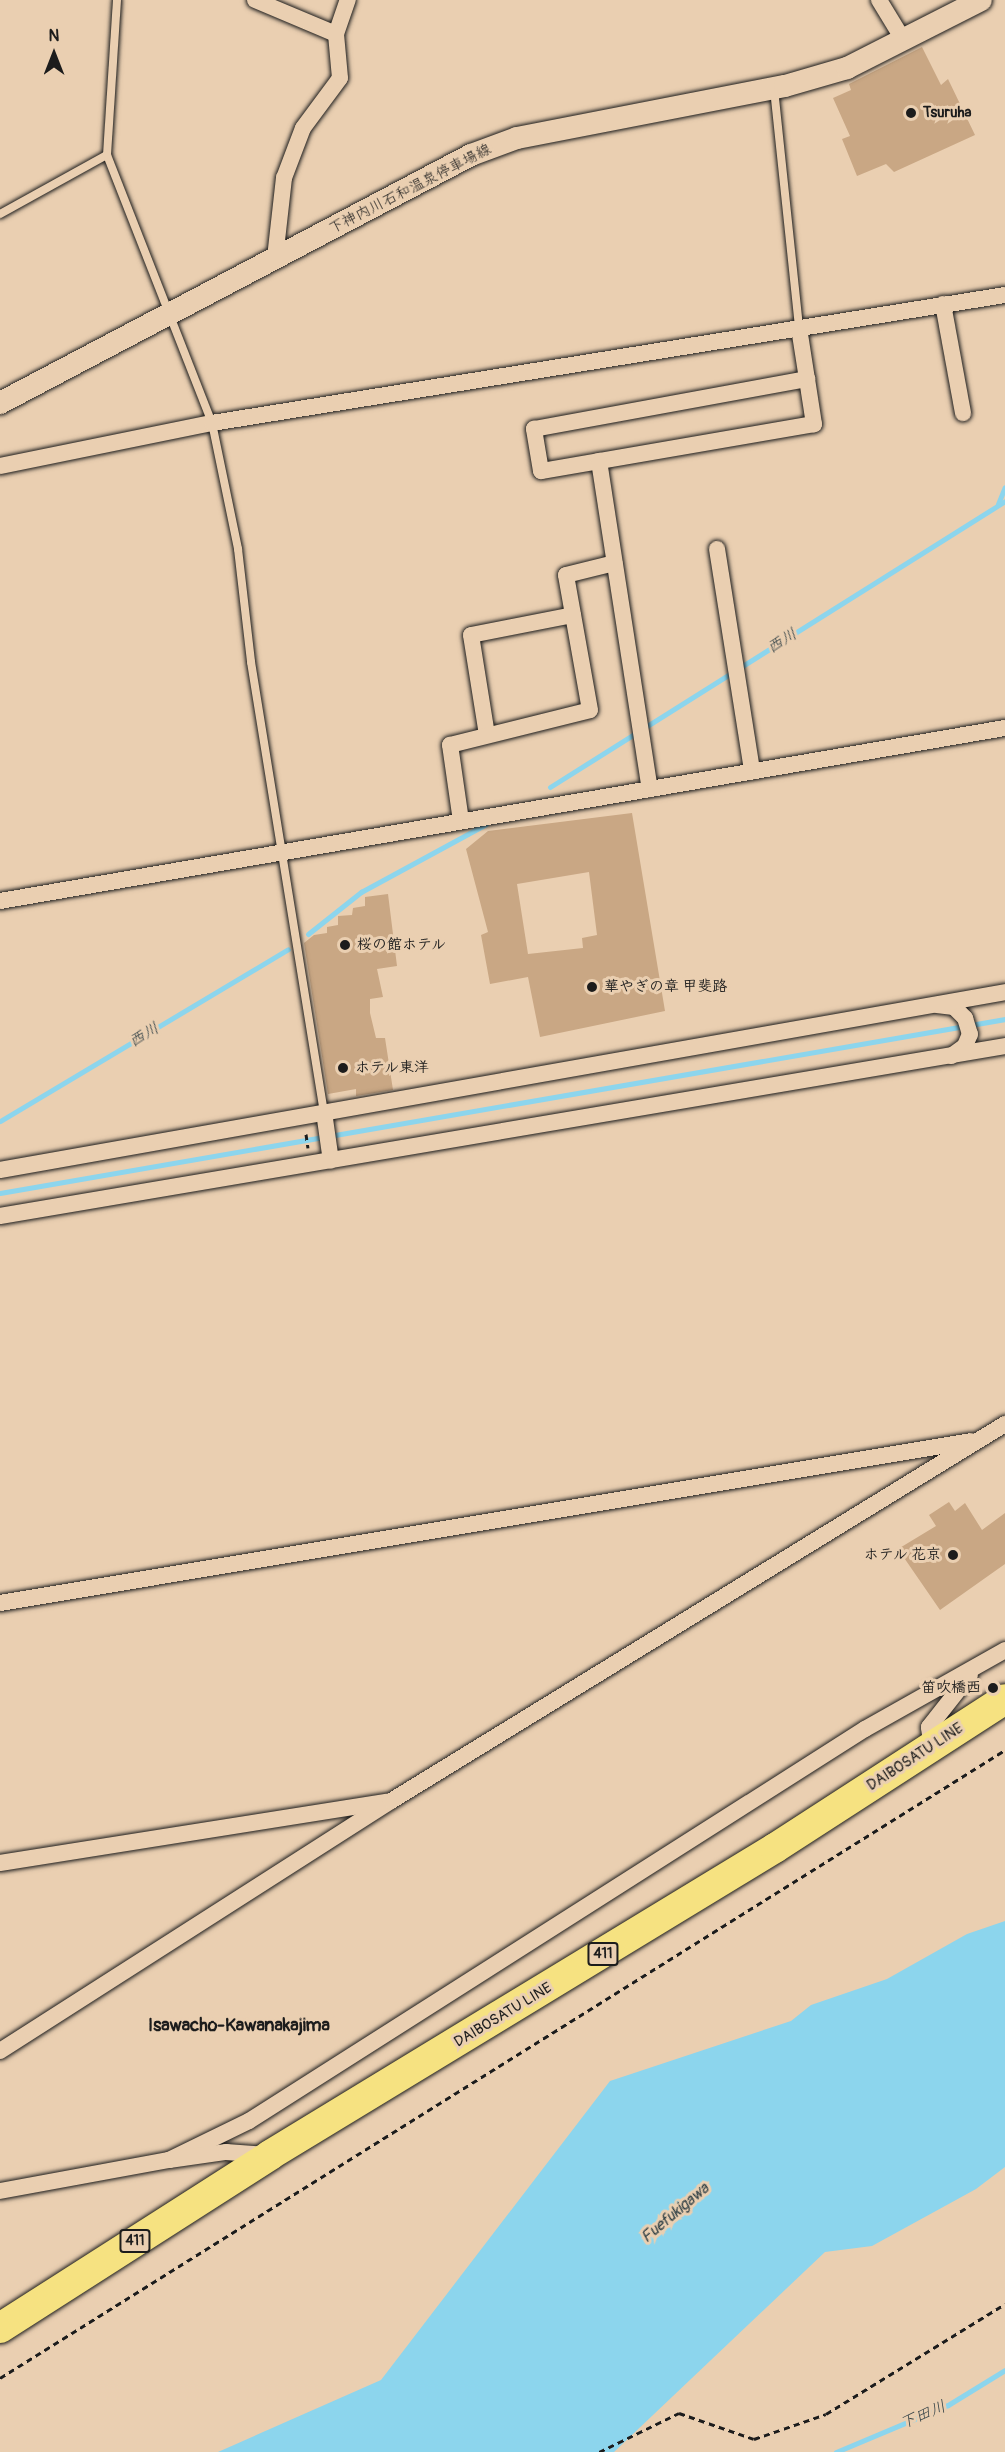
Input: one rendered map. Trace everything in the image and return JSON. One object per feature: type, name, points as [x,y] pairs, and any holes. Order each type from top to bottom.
[{"type":"highway","name":"DAIBOSATU LINE","points":[[0,2328],[270,2155],[589,1963],[1005,1699]]},
{"type":"main road","name":"下神内川石和温泉停車場線","points":[[0,403],[471,155],[517,138],[774,88],[847,68],[981,0]]},
{"type":"street","points":[[255,0],[336,34]]},
{"type":"street","points":[[275,258],[284,178],[303,128],[340,78],[336,34],[348,0]]},
{"type":"street","points":[[879,0],[904,41]]},
{"type":"street","points":[[0,466],[212,423],[1005,295]]},
{"type":"street","points":[[943,304],[963,414]]},
{"type":"street","points":[[799,328],[807,379],[814,424],[541,471],[534,429],[807,379]]},
{"type":"street","points":[[599,461],[650,789]]},
{"type":"street","points":[[717,549],[752,771]]},
{"type":"street","points":[[461,821],[450,745],[590,710],[567,575],[615,563]]},
{"type":"street","points":[[487,735],[471,635],[573,615]]},
{"type":"street","points":[[0,901],[1005,728]]},
{"type":"street","points":[[0,1170],[1005,992]]},
{"type":"street","points":[[933,1005],[954,1007],[964,1018],[970,1034],[964,1046],[950,1057]]},
{"type":"street","points":[[0,1216],[1005,1046]]},
{"type":"street","points":[[324,1112],[331,1161]]},
{"type":"street","points":[[0,2050],[391,1801],[1005,1424]]},
{"type":"street","points":[[0,1603],[981,1439]]},
{"type":"street","points":[[169,2160],[249,2121],[865,1729],[975,1670],[1005,1650]]},
{"type":"street","points":[[932,1747],[929,1727],[975,1670]]},
{"type":"street","points":[[0,1863],[391,1801]]},
{"type":"street","points":[[0,2191],[169,2160],[226,2152],[270,2155]]},
{"type":"lane","points":[[117,0],[107,155],[212,423],[238,549],[250,662],[324,1112]]},
{"type":"lane","points":[[774,88],[799,328]]},
{"type":"lane","points":[[0,214],[107,155]]},
{"type":"path","points":[[305,1129],[308,1150]]},
{"type":"path","points":[[0,2378],[1005,1750]]},
{"type":"path","points":[[599,2452],[679,2413],[754,2439],[826,2414],[1005,2304]]},
{"type":"water","name":"Fuefukigawa","points":[[1005,1921],[1005,2167],[976,2189],[872,2246],[825,2252],[614,2452],[218,2452],[381,2380],[610,2081],[791,2021],[811,2005],[887,1979],[967,1934]]},
{"type":"building","points":[[922,47],[941,85],[948,79],[975,135],[894,172],[886,164],[857,176],[842,139],[850,136],[833,98],[851,90],[849,84]]},
{"type":"building","points":[[632,813],[665,1011],[540,1037],[528,977],[490,984],[481,935],[488,932],[466,849],[488,831]],"holes":[[[589,872],[597,935],[582,938],[583,948],[528,954],[517,884]]]},
{"type":"building","points":[[388,894],[397,966],[377,969],[383,997],[370,999],[370,1013],[376,1038],[385,1038],[393,1090],[356,1096],[356,1089],[328,1094],[304,943],[314,935],[327,933],[327,927],[338,925],[338,916],[352,915],[353,908],[365,906],[365,897]]},
{"type":"building","points":[[949,1502],[955,1511],[965,1503],[982,1530],[1005,1513],[1005,1564],[940,1610],[898,1549],[936,1526],[929,1515]]},
{"type":"waterway","name":"西川","points":[[998,504],[1005,487]]},
{"type":"waterway","name":"西川","points":[[550,787],[1005,501]]},
{"type":"waterway","name":"西川","points":[[308,934],[361,892],[486,824]]},
{"type":"waterway","name":"西川","points":[[0,1121],[288,949]]},
{"type":"waterway","points":[[0,1193],[1005,1019]]},
{"type":"waterway","name":"下田川","points":[[836,2452],[948,2405],[1005,2370]]},
{"type":"place","name":"Tsuruha","points":[[911,113]]},
{"type":"place","name":"桜の館ホテル","points":[[345,945]]},
{"type":"place","name":"華やぎの章 甲斐路","points":[[592,987]]},
{"type":"place","name":"ホテル東洋","points":[[343,1068]]},
{"type":"place","name":"ホテル 花京","points":[[953,1555]]},
{"type":"place","name":"笛吹橋西","points":[[993,1688]]},
{"type":"district","name":"Isawacho-Kawanakajima","points":[[239,2026]]}]
